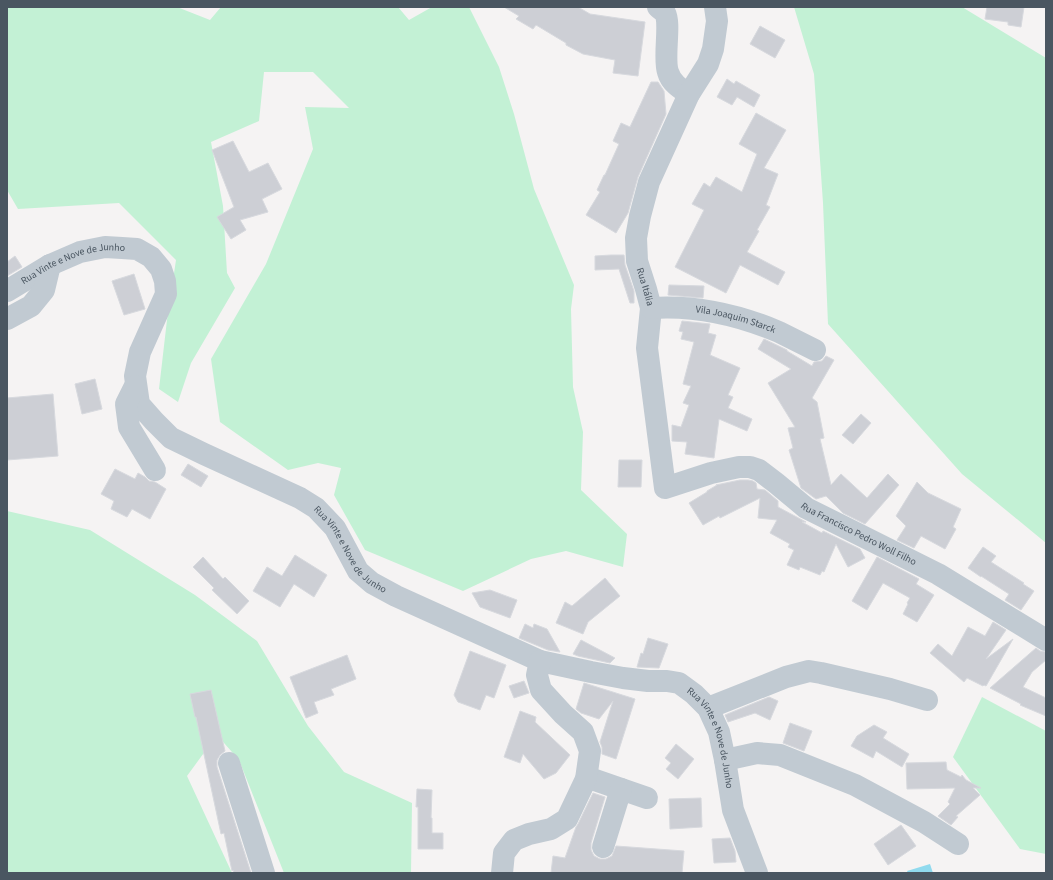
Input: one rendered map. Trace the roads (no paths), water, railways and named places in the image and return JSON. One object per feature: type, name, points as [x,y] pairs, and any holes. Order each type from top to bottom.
[{"type":"street","points":[[658,7],[665,13],[667,21],[666,61],[668,73],[676,85],[689,94]]},
{"type":"street","name":"Rua Itália","points":[[665,488],[647,348],[651,308],[637,261],[636,238],[640,216],[650,182],[674,131],[689,94],[708,64],[713,49],[717,21],[715,7]]},
{"type":"street","name":"Rua Vinte e Nove de Junho","points":[[7,291],[50,265],[80,252],[105,247],[136,249],[151,257],[161,269],[165,281],[166,294],[140,352],[135,376],[139,404],[154,422],[171,438],[300,498],[316,508],[335,528],[358,571],[372,583],[424,609],[540,660],[623,678],[679,683],[694,694],[708,708],[719,732],[733,810],[757,873]]},
{"type":"street","points":[[7,319],[31,306],[44,290],[50,265]]},
{"type":"street","name":"Vila Joaquim Starck","points":[[651,308],[692,308],[747,320],[780,332],[815,350]]},
{"type":"street","points":[[136,385],[126,404],[129,427],[155,470]]},
{"type":"street","name":"Rua Francisco Pedro Woll Filho","points":[[665,488],[711,473],[739,467],[750,467],[759,470],[806,508],[938,574],[1046,640]]},
{"type":"street","points":[[502,873],[504,853],[514,840],[529,834],[551,829],[567,819],[586,779],[590,751],[583,732],[563,714],[541,690],[537,675],[540,660]]},
{"type":"street","points":[[708,708],[786,677],[809,671],[890,689],[927,700]]},
{"type":"street","points":[[725,760],[757,753],[780,755],[856,785],[924,822],[958,844]]},
{"type":"street","points":[[229,763],[264,873]]},
{"type":"street","points":[[586,779],[595,780],[647,798]]},
{"type":"street","points":[[603,847],[621,789]]},
{"type":"water","points":[[930,864],[933,873],[908,873],[907,871]]}]
